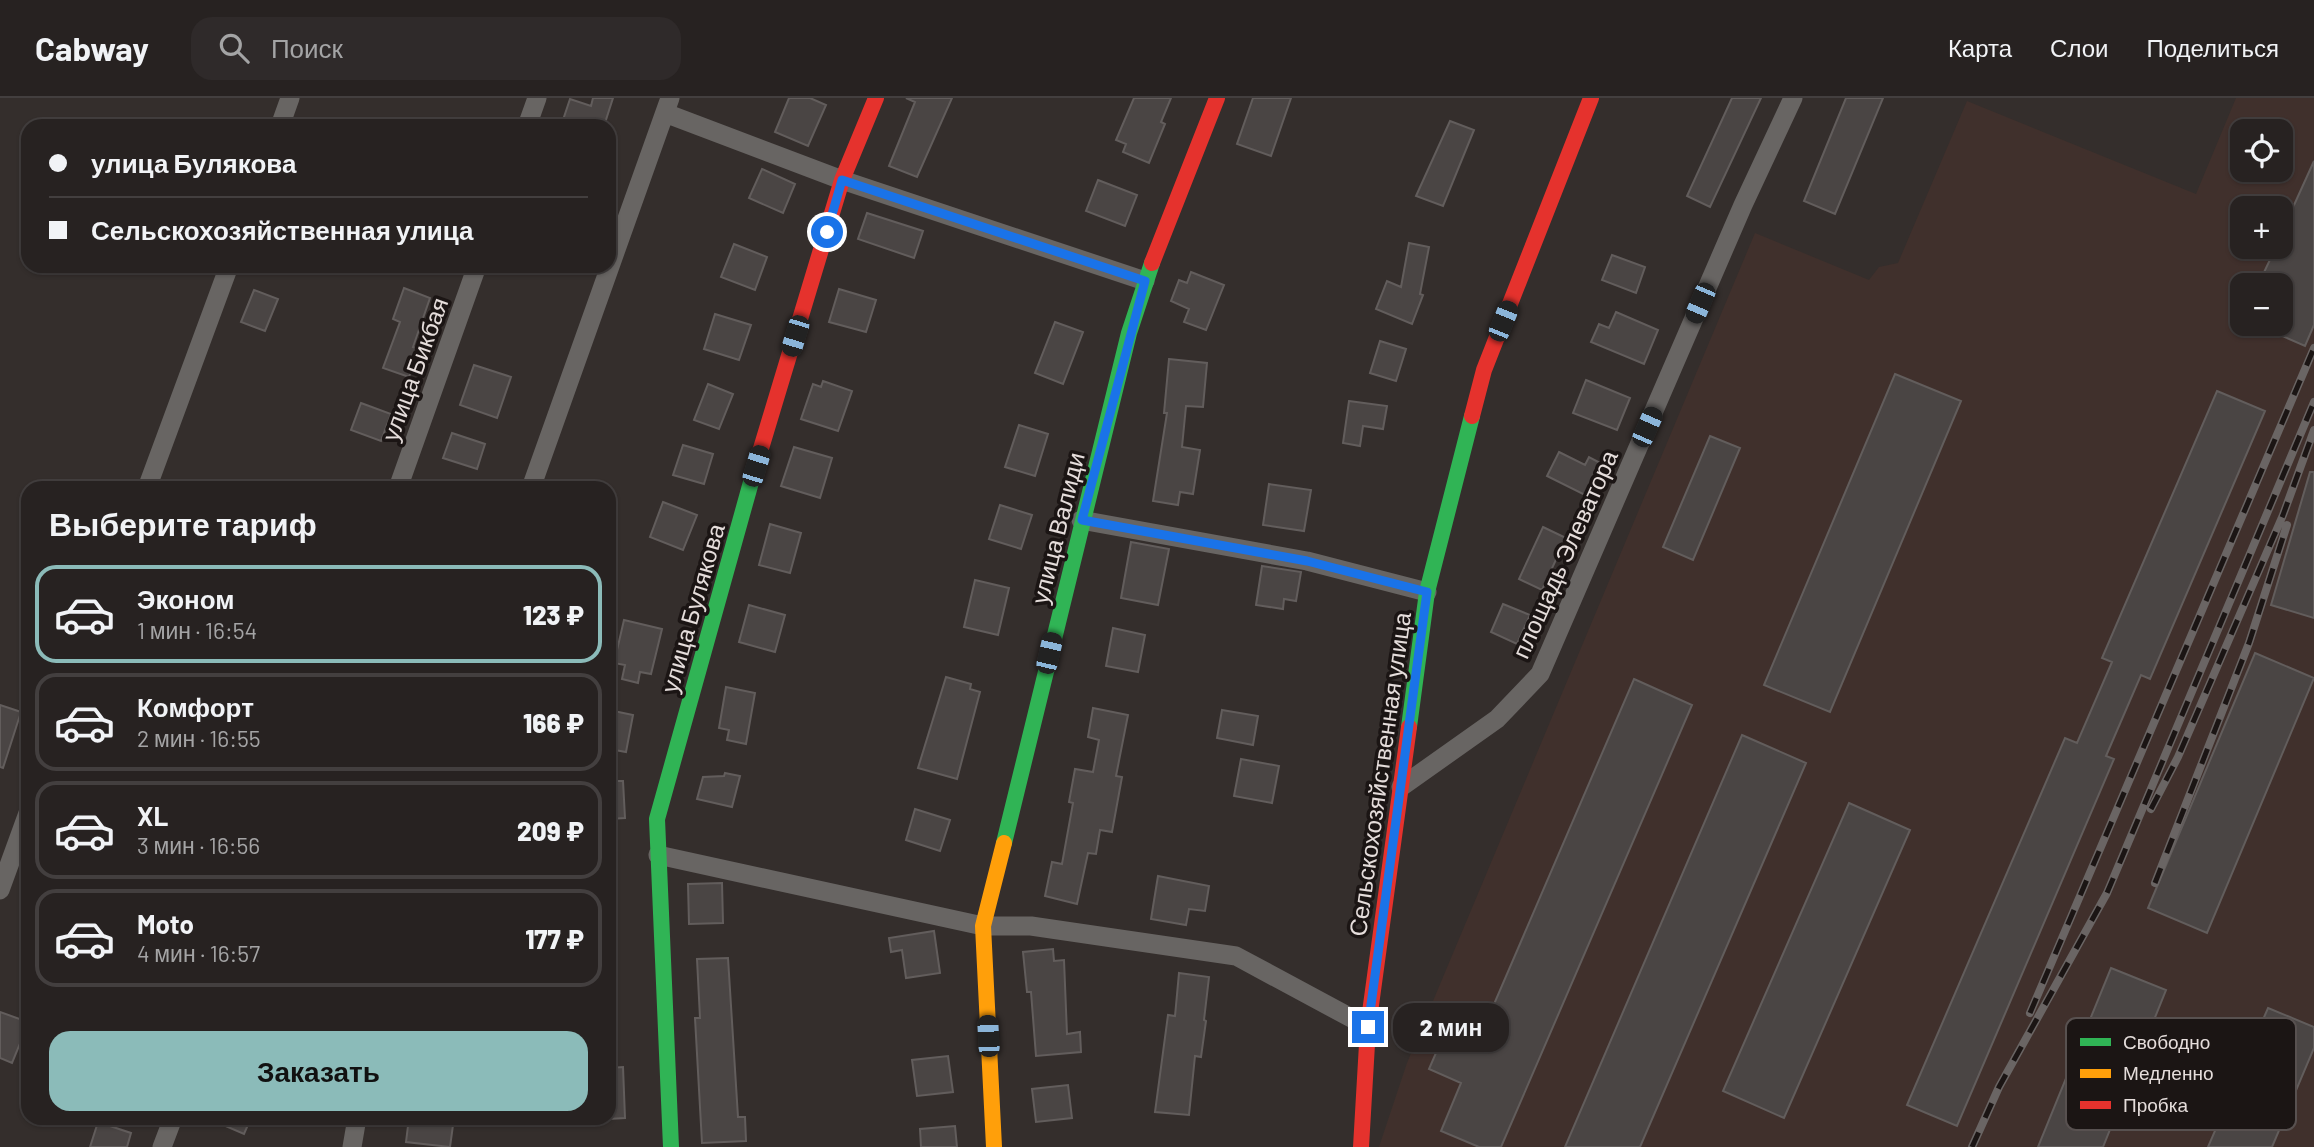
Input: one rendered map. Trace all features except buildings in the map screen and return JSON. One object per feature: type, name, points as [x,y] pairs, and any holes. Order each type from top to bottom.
[{"type":"street","points":[[282,119],[290,98]]},
{"type":"street","points":[[530,119],[537,98]]},
{"type":"street","name":"улица Булякова","points":[[671,1147],[657,819],[740,518],[842,180],[876,98]]},
{"type":"street","name":"улица Валиди","points":[[994,1147],[983,926],[1082,520],[1145,281],[1217,98]]},
{"type":"street","name":"Сельскохозяйственная улица","points":[[1361,1147],[1368,1027],[1427,592],[1484,370],[1591,98]]},
{"type":"street","name":"площадь Элеватора","points":[[1401,787],[1497,719],[1540,674],[1743,205],[1793,98]]},
{"type":"street","points":[[616,251],[668,106],[842,180],[1145,281]]},
{"type":"street","points":[[150,481],[226,273]]},
{"type":"street","name":"улица Бикбая","points":[[400,481],[475,273]]},
{"type":"street","points":[[534,481],[608,273]]},
{"type":"street","points":[[1082,520],[1307,561],[1427,592]]},
{"type":"street","points":[[0,890],[21,832]]},
{"type":"street","points":[[658,855],[983,926],[1031,926],[1236,956],[1368,1027]]},
{"type":"street","points":[[162,1147],[170,1125]]},
{"type":"street","points":[[352,1147],[356,1125]]},
{"type":"shaded area","points":[[2236,98],[2314,98],[2314,1147],[1379,1147],[1407,1063],[1755,233],[1869,280],[1879,267],[1898,263],[1967,101],[2196,194]]},
{"type":"railway","points":[[2030,1013],[2314,348]]},
{"type":"railway","points":[[1972,1147],[1999,1087],[2107,893],[2314,402]]},
{"type":"railway","points":[[2151,809],[2178,757],[2283,515],[2314,430]]},
{"type":"railway","points":[[2155,883],[2249,643],[2287,525]]},
{"type":"traffic: fast","points":[[1004,843],[1129,333],[1152,263]]},
{"type":"traffic: fast","points":[[1409,727],[1427,592],[1472,416]]},
{"type":"traffic: fast","points":[[671,1147],[657,819],[753,475]]},
{"type":"traffic: slow","points":[[994,1147],[983,926],[1004,843]]},
{"type":"traffic: jam","points":[[753,475],[842,180],[876,98]]},
{"type":"traffic: jam","points":[[1152,263],[1217,98]]},
{"type":"traffic: jam","points":[[1472,416],[1484,370],[1591,98]]},
{"type":"traffic: jam","points":[[1361,1147],[1368,1027],[1409,727]]},
{"type":"route","points":[[827,232],[842,180],[1145,281],[1129,333],[1082,520],[1307,561],[1427,592],[1368,1027]]}]
